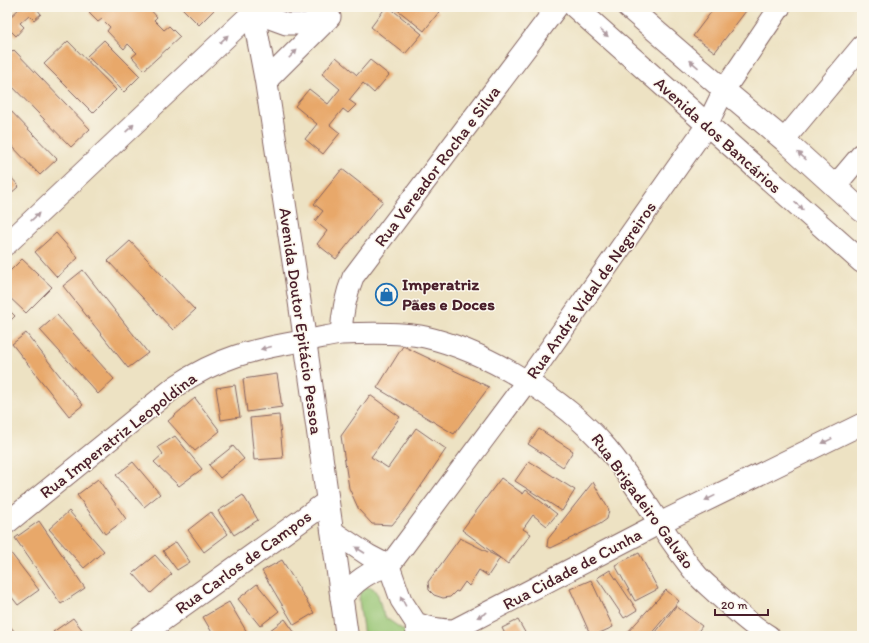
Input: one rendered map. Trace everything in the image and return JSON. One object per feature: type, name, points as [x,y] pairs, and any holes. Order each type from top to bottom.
[{"type":"main road","name":"Avenida dos Bancários","points":[[574,7],[862,262]]},
{"type":"main road","points":[[628,7],[784,140],[862,211]]},
{"type":"main road","name":"Avenida Doutor Epitácio Pessoa","points":[[252,10],[266,81],[347,636]]},
{"type":"main road","name":"Rua Carlos de Campos","points":[[140,636],[327,502]]},
{"type":"street","name":"Rua Vereador Rocha e Silva","points":[[340,334],[346,293],[353,277],[557,7]]},
{"type":"street","name":"Rua André Vidal de Negreiros","points":[[389,566],[527,381],[707,125],[724,90],[780,7]]},
{"type":"street","points":[[7,244],[252,10],[286,24],[306,24],[334,12]]},
{"type":"street","points":[[266,81],[334,12]]},
{"type":"street","points":[[784,140],[862,46]]},
{"type":"street","points":[[835,186],[862,154]]},
{"type":"street","name":"Rua Brigadeiro Galvão","points":[[304,341],[340,334],[385,334],[423,337],[452,345],[493,363],[527,381],[563,406],[589,428],[607,447],[697,576],[754,627],[768,636]]},
{"type":"street","name":"Rua Imperatriz Leopoldina","points":[[7,523],[176,386],[192,375],[213,364],[243,354],[277,345],[304,341]]},
{"type":"street","name":"Rua Cidade de Cunha","points":[[416,629],[429,628],[454,630],[660,523],[862,424]]},
{"type":"street","points":[[332,531],[368,555],[389,566],[401,600],[416,629]]},
{"type":"street","points":[[341,598],[366,574],[389,566]]},
{"type":"green space","points":[[366,587],[373,588],[378,595],[382,611],[386,618],[405,631],[406,636],[364,636],[359,600],[360,591]]},
{"type":"building","points":[[21,7],[39,7],[37,9],[41,14],[34,20],[29,15],[20,23],[24,27],[16,36],[11,31],[7,34],[7,20]]},
{"type":"building","points":[[95,7],[148,7],[157,17],[154,20],[164,30],[169,26],[180,37],[144,70],[132,57],[137,53],[128,44],[124,49],[107,31],[110,27],[102,19],[98,22],[89,13]]},
{"type":"building","points":[[181,7],[217,7],[199,25]]},
{"type":"building","points":[[386,7],[389,7],[422,34],[405,54],[371,27]]},
{"type":"building","points":[[394,7],[432,7],[439,12],[424,31]]},
{"type":"building","points":[[715,7],[749,7],[715,52],[693,36]]},
{"type":"building","points":[[104,40],[140,76],[124,92],[87,56]]},
{"type":"building","points":[[68,41],[116,90],[93,113],[44,64]]},
{"type":"building","points":[[14,50],[90,129],[71,147],[7,81],[7,57]]},
{"type":"building","points":[[336,57],[357,75],[370,60],[389,75],[374,93],[363,83],[349,100],[356,105],[348,113],[343,109],[330,125],[340,133],[323,154],[305,139],[317,124],[295,106],[309,89],[328,104],[340,89],[322,74]]},
{"type":"building","points":[[7,107],[57,159],[40,175],[7,141]]},
{"type":"building","points":[[342,169],[383,201],[336,259],[317,244],[327,231],[315,221],[323,211],[314,204]]},
{"type":"building","points":[[7,173],[19,186],[7,197]]},
{"type":"building","points":[[56,233],[78,258],[57,277],[35,252]]},
{"type":"building","points":[[130,241],[195,310],[173,330],[108,261]]},
{"type":"building","points":[[22,259],[52,287],[26,313],[7,295],[7,274]]},
{"type":"building","points":[[83,270],[148,353],[128,368],[63,286]]},
{"type":"building","points":[[7,308],[15,316],[7,324]]},
{"type":"building","points":[[57,315],[114,379],[98,394],[40,330]]},
{"type":"building","points":[[26,333],[83,405],[69,416],[12,344]]},
{"type":"building","points":[[403,346],[489,387],[454,434],[377,388]]},
{"type":"building","points":[[277,374],[282,407],[247,412],[243,379]]},
{"type":"building","points":[[235,385],[240,417],[221,420],[216,388]]},
{"type":"building","points":[[370,395],[400,417],[371,457],[388,468],[416,428],[446,449],[407,507],[392,525],[372,524],[359,510],[349,488],[341,436]]},
{"type":"building","points":[[195,398],[220,431],[195,451],[168,421]]},
{"type":"building","points":[[279,415],[283,458],[254,460],[250,418]]},
{"type":"building","points":[[539,429],[573,451],[563,467],[528,444]]},
{"type":"building","points":[[175,436],[202,469],[179,486],[154,462],[163,454],[158,447]]},
{"type":"building","points":[[233,446],[244,459],[220,478],[209,465]]},
{"type":"building","points":[[529,461],[575,490],[562,511],[515,481]]},
{"type":"building","points":[[133,462],[160,494],[144,507],[116,475]]},
{"type":"building","points":[[501,478],[523,494],[526,490],[557,514],[547,526],[533,515],[523,529],[531,534],[508,564],[462,530]]},
{"type":"building","points":[[98,479],[126,519],[105,534],[77,495]]},
{"type":"building","points":[[593,482],[609,510],[607,519],[600,524],[551,548],[547,546],[548,539]]},
{"type":"building","points":[[243,495],[258,520],[234,535],[218,511]]},
{"type":"building","points":[[69,511],[104,551],[84,568],[49,529]]},
{"type":"building","points":[[211,512],[228,534],[204,552],[188,530]]},
{"type":"building","points":[[39,521],[85,588],[61,604],[15,538]]},
{"type":"building","points":[[460,538],[500,558],[488,576],[479,570],[469,586],[465,582],[458,592],[456,591],[450,597],[443,598],[434,595],[429,590],[428,582]]},
{"type":"building","points":[[176,542],[190,562],[177,570],[163,551]]},
{"type":"building","points":[[7,548],[39,590],[18,605],[7,591]]},
{"type":"building","points":[[639,553],[658,589],[635,601],[615,565]]},
{"type":"building","points":[[155,555],[172,574],[151,593],[133,573]]},
{"type":"building","points":[[282,560],[314,613],[294,625],[262,571]]},
{"type":"building","points":[[610,570],[637,610],[624,618],[597,578]]},
{"type":"building","points":[[591,580],[613,627],[593,636],[591,636],[570,589]]},
{"type":"building","points":[[257,584],[279,611],[260,626],[238,599]]},
{"type":"building","points":[[666,590],[679,601],[649,636],[628,636],[626,634]]},
{"type":"building","points":[[229,602],[248,634],[245,636],[214,636],[203,617]]},
{"type":"building","points":[[676,606],[702,626],[695,636],[653,636]]},
{"type":"building","points":[[73,618],[87,636],[56,636],[53,632]]},
{"type":"building","points":[[285,619],[297,636],[262,636]]},
{"type":"building","points":[[518,620],[527,636],[506,636],[502,628]]},
{"type":"building","points":[[7,622],[14,631],[7,636]]},
{"type":"place","name":"Imperatriz Pães e Doces","points":[[387,294]]}]
